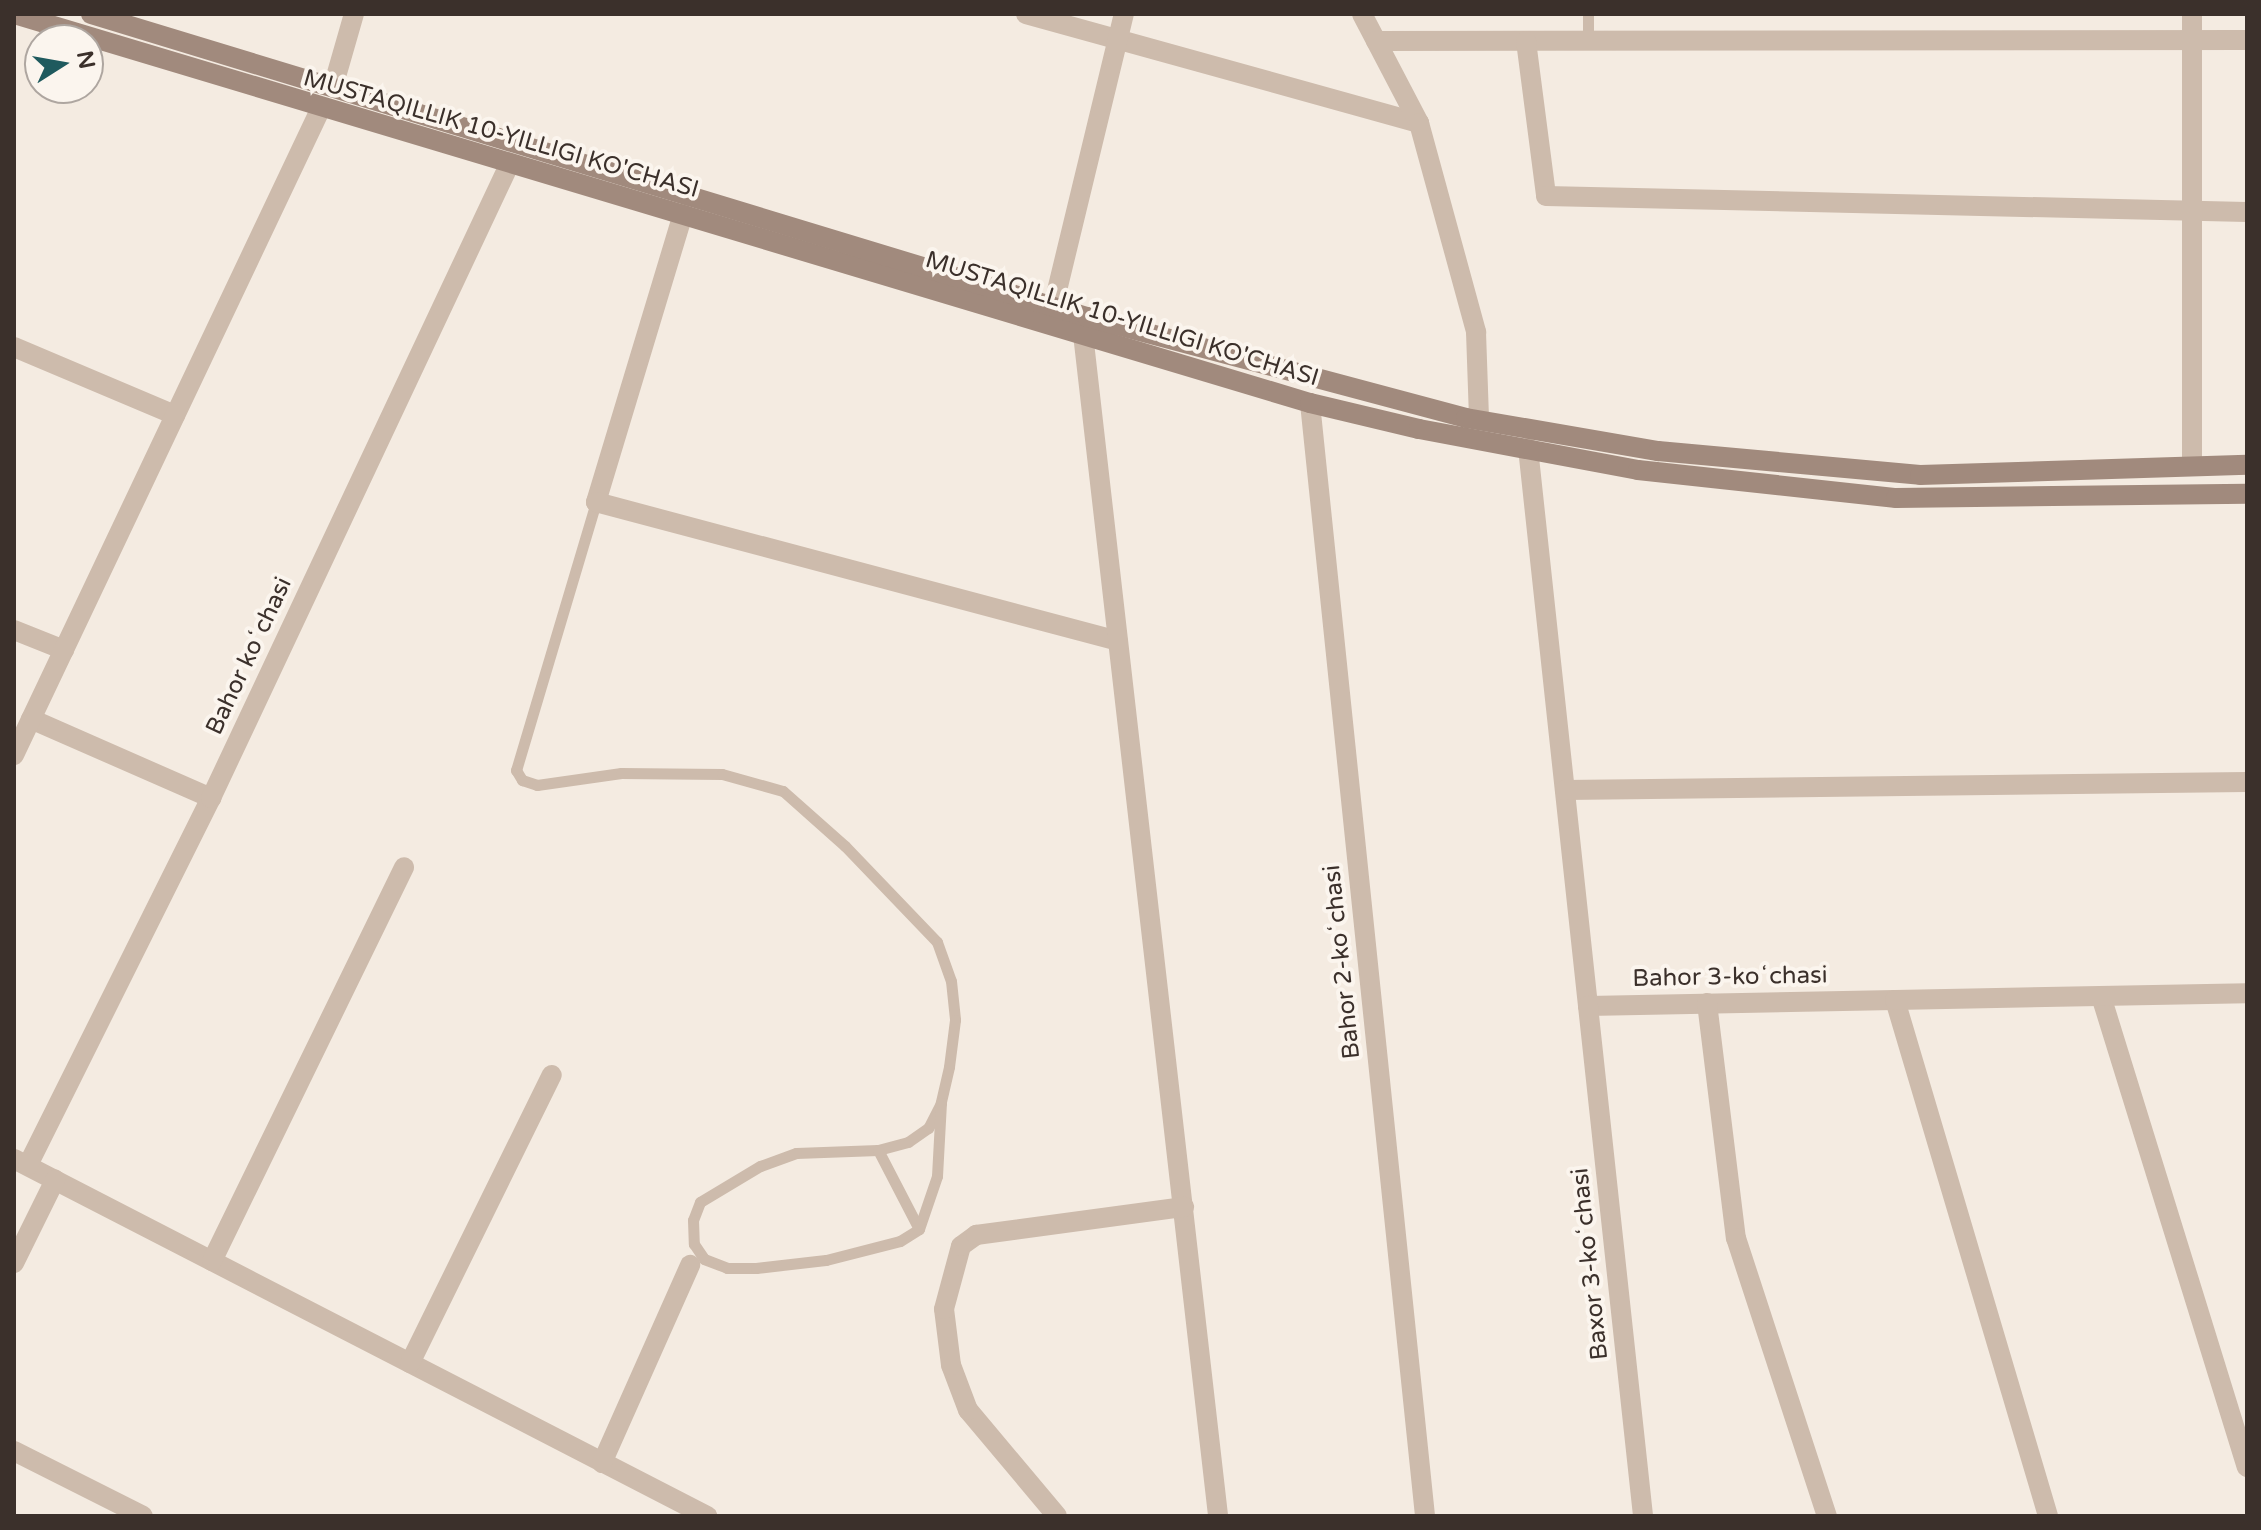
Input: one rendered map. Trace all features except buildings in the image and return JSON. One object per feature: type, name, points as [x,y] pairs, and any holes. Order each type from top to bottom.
[{"type":"main road","name":"MUSTAQILLIK 10-YILLIGI KO'CHASI","points":[[14,14],[1310,403],[1638,470],[1896,498],[2247,494]]},
{"type":"main road","name":"MUSTAQILLIK 10-YILLIGI KO'CHASI","points":[[91,14],[1053,307],[1479,420],[1658,451],[1920,475],[2247,465]]},
{"type":"street","points":[[333,87],[354,14]]},
{"type":"street","points":[[1026,14],[1419,123]]},
{"type":"street","points":[[1053,307],[1124,14]]},
{"type":"street","points":[[1362,14],[1419,123],[1476,332],[1479,420]]},
{"type":"street","points":[[2192,14],[2192,466]]},
{"type":"street","points":[[1376,41],[2247,40]]},
{"type":"street","points":[[1526,41],[1546,196],[2247,212]]},
{"type":"street","points":[[14,755],[321,108]]},
{"type":"street","name":"Bahor koʻchasi","points":[[21,1162],[211,798],[509,165]]},
{"type":"street","points":[[683,214],[596,502],[1118,641]]},
{"type":"street","points":[[1083,334],[1218,1516]]},
{"type":"street","points":[[14,347],[175,415]]},
{"type":"street","name":"Bahor 2-koʻchasi","points":[[1310,403],[1425,1516]]},
{"type":"street","points":[[1528,448],[1588,1006]]},
{"type":"street","points":[[14,630],[64,650]]},
{"type":"street","points":[[31,719],[211,798]]},
{"type":"street","points":[[1565,790],[2247,782]]},
{"type":"street","points":[[212,1261],[404,867]]},
{"type":"street","name":"Bahor 3-koʻchasi","points":[[1588,1006],[2247,993]]},
{"type":"street","points":[[2101,996],[2247,1467]]},
{"type":"street","points":[[1895,1000],[2048,1516]]},
{"type":"street","points":[[1707,1003],[1736,1238],[1827,1516]]},
{"type":"street","name":"Baxor 3-koʻchasi","points":[[1588,1006],[1643,1516]]},
{"type":"street","points":[[410,1363],[552,1075]]},
{"type":"street","points":[[21,1162],[707,1516]]},
{"type":"street","points":[[14,1263],[55,1180]]},
{"type":"street","points":[[1057,1516],[968,1410],[951,1365],[944,1309],[961,1246],[976,1235],[1184,1207]]},
{"type":"street","points":[[602,1463],[690,1265]]},
{"type":"street","points":[[14,1451],[110,1509],[143,1516]]},
{"type":"lane","points":[[1588,14],[1588,41]]},
{"type":"lane","points":[[596,502],[516,770],[522,780],[537,785],[621,773],[722,774],[783,791],[845,846],[937,942],[951,981],[955,1020],[941,1103],[937,1176],[919,1229]]},
{"type":"lane","points":[[919,1229],[856,1253],[756,1268],[727,1268],[704,1259],[694,1244],[693,1220],[700,1202],[760,1166],[796,1153],[878,1150],[908,1142],[928,1128],[941,1103]]},
{"type":"lane","points":[[878,1150],[919,1229]]}]
